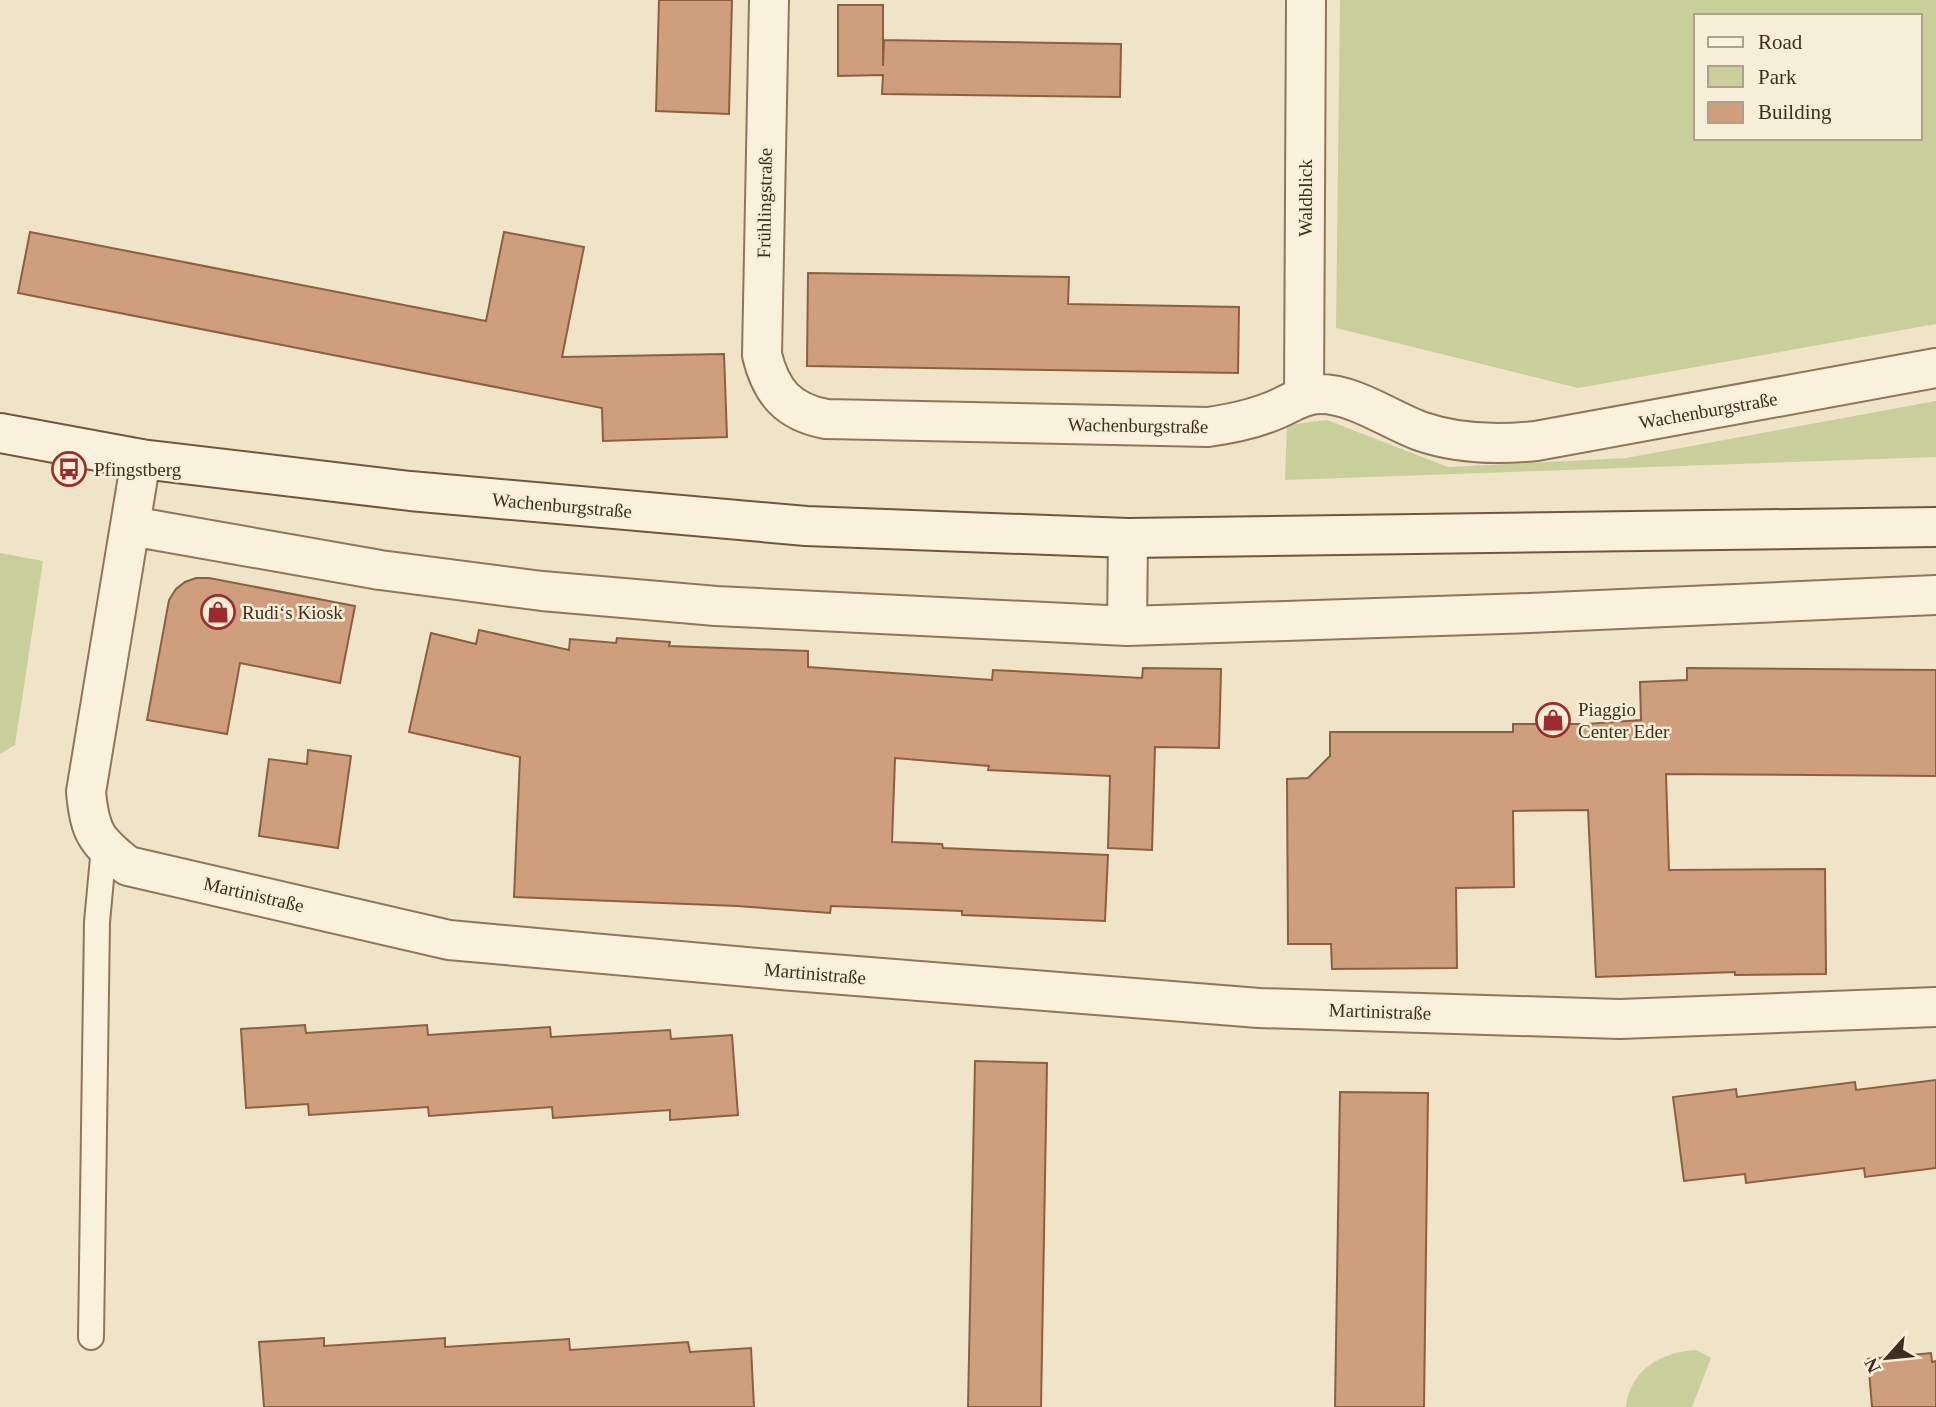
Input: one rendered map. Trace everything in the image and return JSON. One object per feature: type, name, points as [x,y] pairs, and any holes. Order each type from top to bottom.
[{"type":"street","name":"Frühlingstraße","points":[[769,0],[761,344],[769,380],[785,400]]},
{"type":"street","name":"Waldblick","points":[[1304,396],[1306,0]]},
{"type":"street","name":"Wachenburgstraße","points":[[785,400],[805,413],[826,419],[1208,427],[1270,412],[1304,396],[1332,395],[1421,432],[1443,438],[1506,444],[1536,442],[1936,368]]},
{"type":"street","name":"Wachenburgstraße","points":[[0,433],[141,460],[410,491],[806,526],[1128,538],[1936,527]]},
{"type":"street","name":"Martinistraße","points":[[141,460],[86,792],[89,821],[104,847],[128,866],[449,940],[780,970],[1258,1008],[1620,1019],[1936,1007]]},
{"type":"street","points":[[131,526],[380,570],[542,591],[716,606],[1127,626],[1936,595]]},
{"type":"street","points":[[1127,626],[1128,538]]},
{"type":"lane","points":[[91,1338],[97,922],[104,847]]},
{"type":"green space","points":[[1340,0],[1936,0],[1936,324],[1578,388],[1336,328]]},
{"type":"green space","points":[[1936,401],[1936,457],[1285,480],[1287,425],[1327,420],[1448,467],[1626,458]]},
{"type":"green space","points":[[0,553],[43,561],[15,745],[0,754]]},
{"type":"green space","points":[[1696,1350],[1711,1358],[1692,1407],[1626,1407],[1634,1383],[1649,1365],[1671,1355]]},
{"type":"building","points":[[659,0],[732,0],[729,114],[656,111]]},
{"type":"building","points":[[838,5],[883,5],[883,66],[884,40],[1121,44],[1120,97],[882,94],[883,75],[838,76]]},
{"type":"building","points":[[30,232],[486,321],[504,232],[584,247],[562,357],[724,354],[727,437],[603,441],[602,408],[18,293]]},
{"type":"building","points":[[808,273],[1069,277],[1068,304],[1239,307],[1238,373],[807,366]]},
{"type":"building","points":[[196,578],[209,578],[355,606],[340,683],[240,663],[227,734],[147,720],[169,600],[176,589]]},
{"type":"building","points":[[479,630],[569,650],[570,639],[616,643],[617,638],[670,642],[669,646],[808,651],[808,667],[992,680],[993,670],[1142,678],[1143,668],[1221,669],[1219,748],[1155,747],[1152,850],[1108,848],[1110,776],[988,770],[989,766],[895,758],[892,842],[942,844],[943,848],[1108,855],[1105,921],[962,915],[962,911],[831,906],[830,913],[737,906],[514,897],[520,757],[409,732],[431,633],[476,644]]},
{"type":"building","points":[[1687,668],[1936,670],[1936,776],[1666,774],[1669,870],[1825,869],[1826,974],[1735,975],[1735,972],[1596,977],[1588,810],[1513,811],[1514,887],[1456,888],[1457,968],[1332,969],[1331,944],[1288,944],[1287,779],[1308,778],[1330,756],[1330,732],[1513,732],[1513,724],[1587,724],[1641,720],[1640,682],[1687,680]]},
{"type":"building","points":[[308,750],[351,756],[338,848],[259,836],[269,759],[307,764]]},
{"type":"building","points":[[305,1025],[306,1033],[427,1025],[428,1035],[550,1027],[551,1037],[670,1030],[671,1039],[732,1035],[738,1115],[670,1120],[670,1110],[553,1118],[552,1107],[429,1116],[428,1107],[309,1115],[308,1104],[246,1108],[241,1029]]},
{"type":"building","points":[[975,1061],[1047,1063],[1041,1407],[968,1407]]},
{"type":"building","points":[[1936,1080],[1936,1168],[1865,1177],[1864,1168],[1746,1183],[1745,1174],[1684,1181],[1673,1097],[1736,1089],[1737,1097],[1855,1082],[1856,1090]]},
{"type":"building","points":[[1340,1092],[1428,1093],[1424,1407],[1335,1407]]},
{"type":"building","points":[[324,1338],[324,1346],[445,1338],[445,1347],[569,1339],[570,1350],[688,1342],[690,1352],[751,1348],[754,1407],[264,1407],[259,1342]]},
{"type":"building","points":[[1931,1353],[1932,1362],[1936,1361],[1936,1407],[1872,1407],[1868,1359]]},
{"type":"place","name":"Pfingstberg","points":[[69,469]]},
{"type":"place","name":"Rudi‘s Kiosk","points":[[218,612]]},
{"type":"place","name":"Piaggio Center Eder","points":[[1553,720]]}]
